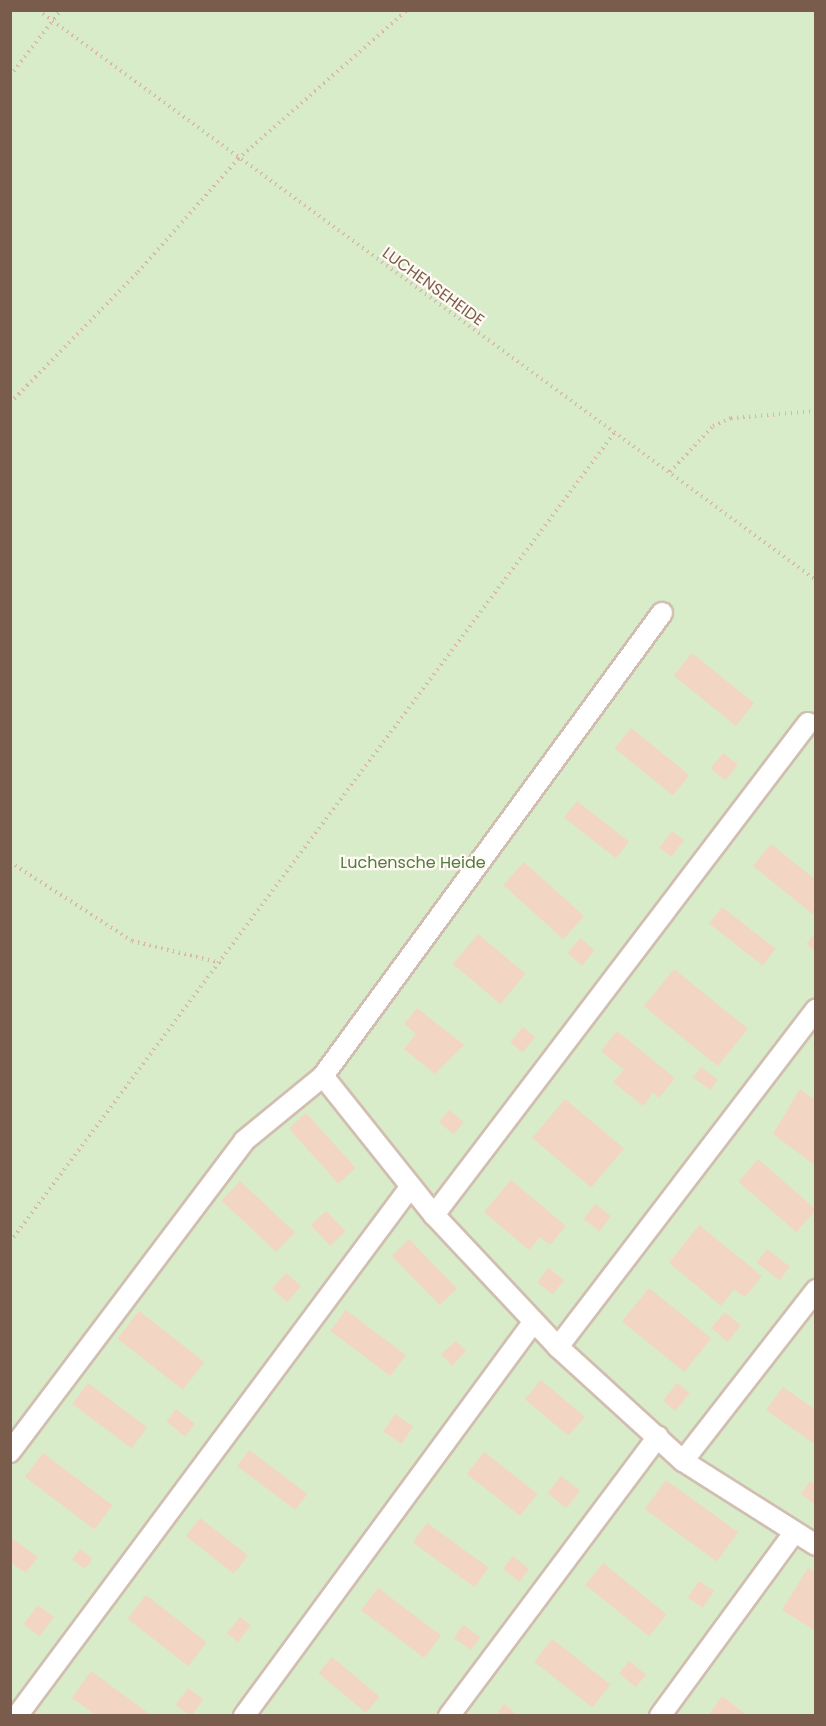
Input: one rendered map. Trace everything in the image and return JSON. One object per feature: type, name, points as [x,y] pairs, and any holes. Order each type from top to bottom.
[{"type":"lane","points":[[10,1452],[244,1141],[323,1076],[662,613]]},
{"type":"lane","points":[[434,1215],[808,723]]},
{"type":"lane","points":[[558,1347],[816,1009]]},
{"type":"lane","points":[[323,1076],[434,1215],[558,1347],[682,1461],[793,1534],[816,1545]]},
{"type":"lane","points":[[17,1716],[411,1185]]},
{"type":"lane","points":[[682,1461],[816,1290]]},
{"type":"lane","points":[[244,1716],[533,1322]]},
{"type":"lane","points":[[449,1716],[658,1437]]},
{"type":"lane","points":[[660,1716],[793,1534]]},
{"type":"path","name":"LUCHENSEHEIDE","points":[[38,10],[238,159],[816,580]]},
{"type":"path","points":[[10,76],[61,10]]},
{"type":"path","points":[[10,403],[138,272],[238,159],[408,10]]},
{"type":"path","points":[[670,472],[713,426],[731,418],[816,411]]},
{"type":"path","points":[[10,1242],[221,963],[614,434]]},
{"type":"path","points":[[10,862],[132,941],[221,963]]},
{"type":"green space","name":"Luchensche Heide","points":[[11,11],[815,11],[815,1716],[11,1716]]},
{"type":"building","points":[[692,653],[754,703],[736,726],[674,676]]},
{"type":"building","points":[[631,728],[689,775],[673,795],[615,748]]},
{"type":"building","points":[[723,753],[738,765],[725,781],[710,769]]},
{"type":"building","points":[[577,801],[629,842],[616,858],[564,818]]},
{"type":"building","points":[[672,831],[684,840],[671,857],[659,848]]},
{"type":"building","points":[[771,844],[816,880],[814,915],[753,866]]},
{"type":"building","points":[[524,862],[584,916],[563,939],[503,885]]},
{"type":"building","points":[[722,907],[776,949],[763,965],[709,924]]},
{"type":"building","points":[[816,933],[816,951],[806,944]]},
{"type":"building","points":[[478,934],[525,974],[500,1004],[453,964]]},
{"type":"building","points":[[580,938],[595,950],[582,966],[567,954]]},
{"type":"building","points":[[674,969],[748,1029],[718,1066],[644,1006]]},
{"type":"building","points":[[417,1008],[464,1045],[435,1074],[404,1049],[416,1034],[404,1024]]},
{"type":"building","points":[[523,1027],[535,1037],[522,1053],[510,1042]]},
{"type":"building","points":[[617,1031],[675,1078],[659,1098],[653,1093],[643,1106],[613,1082],[624,1070],[601,1051]]},
{"type":"building","points":[[701,1067],[718,1080],[710,1090],[693,1077]]},
{"type":"building","points":[[800,1089],[816,1101],[816,1166],[773,1134]]},
{"type":"building","points":[[565,1099],[624,1148],[591,1188],[532,1138]]},
{"type":"building","points":[[449,1110],[464,1122],[454,1134],[439,1122]]},
{"type":"building","points":[[306,1113],[356,1168],[338,1183],[289,1128]]},
{"type":"building","points":[[758,1159],[816,1209],[796,1232],[738,1182]]},
{"type":"building","points":[[511,1180],[566,1226],[550,1245],[540,1237],[529,1250],[484,1212]]},
{"type":"building","points":[[240,1181],[295,1232],[276,1252],[222,1201]]},
{"type":"building","points":[[595,1204],[611,1216],[600,1231],[584,1219]]},
{"type":"building","points":[[326,1211],[345,1231],[330,1246],[311,1226]]},
{"type":"building","points":[[699,1225],[762,1276],[745,1297],[734,1289],[721,1306],[669,1263]]},
{"type":"building","points":[[409,1239],[457,1289],[440,1305],[392,1256]]},
{"type":"building","points":[[767,1249],[790,1267],[779,1280],[757,1262]]},
{"type":"building","points":[[548,1268],[564,1280],[553,1294],[537,1282]]},
{"type":"building","points":[[286,1273],[301,1286],[287,1302],[272,1289]]},
{"type":"building","points":[[649,1288],[711,1338],[684,1372],[622,1321]]},
{"type":"building","points":[[346,1310],[406,1355],[390,1376],[330,1331]]},
{"type":"building","points":[[139,1311],[204,1362],[183,1390],[117,1339]]},
{"type":"building","points":[[725,1312],[741,1326],[727,1342],[711,1328]]},
{"type":"building","points":[[456,1341],[466,1351],[452,1366],[441,1354]]},
{"type":"building","points":[[541,1380],[585,1417],[569,1436],[525,1399]]},
{"type":"building","points":[[88,1383],[147,1428],[131,1448],[72,1404]]},
{"type":"building","points":[[677,1383],[690,1393],[675,1411],[663,1401]]},
{"type":"building","points":[[783,1387],[816,1410],[816,1445],[766,1410]]},
{"type":"building","points":[[176,1409],[195,1424],[185,1436],[166,1422]]},
{"type":"building","points":[[395,1414],[413,1426],[401,1444],[383,1431]]},
{"type":"building","points":[[249,1450],[307,1494],[295,1510],[237,1466]]},
{"type":"building","points":[[484,1452],[538,1494],[520,1516],[467,1474]]},
{"type":"building","points":[[43,1453],[112,1505],[94,1529],[25,1477]]},
{"type":"building","points":[[561,1476],[580,1491],[566,1508],[547,1493]]},
{"type":"building","points":[[666,1480],[738,1532],[717,1561],[645,1509]]},
{"type":"building","points":[[810,1481],[816,1485],[814,1504],[801,1494]]},
{"type":"building","points":[[200,1518],[248,1556],[234,1574],[186,1536]]},
{"type":"building","points":[[427,1523],[488,1568],[474,1587],[413,1542]]},
{"type":"building","points":[[10,1537],[38,1557],[26,1573],[10,1562]]},
{"type":"building","points":[[80,1549],[93,1559],[85,1569],[72,1559]]},
{"type":"building","points":[[513,1556],[529,1569],[519,1582],[503,1568]]},
{"type":"building","points":[[603,1563],[667,1615],[649,1636],[585,1585]]},
{"type":"building","points":[[808,1568],[816,1573],[816,1631],[782,1610]]},
{"type":"building","points":[[699,1581],[714,1591],[703,1608],[688,1598]]},
{"type":"building","points":[[378,1588],[441,1636],[424,1658],[361,1610]]},
{"type":"building","points":[[146,1595],[207,1642],[188,1666],[128,1619]]},
{"type":"building","points":[[38,1605],[54,1617],[40,1636],[24,1624]]},
{"type":"building","points":[[240,1617],[251,1626],[238,1642],[227,1633]]},
{"type":"building","points":[[463,1625],[480,1637],[471,1650],[454,1638]]},
{"type":"building","points":[[552,1639],[610,1685],[592,1707],[534,1662]]},
{"type":"building","points":[[332,1657],[379,1697],[366,1713],[319,1673]]},
{"type":"building","points":[[629,1661],[646,1675],[636,1687],[619,1673]]},
{"type":"building","points":[[91,1671],[152,1716],[97,1716],[72,1698]]},
{"type":"building","points":[[188,1688],[203,1699],[191,1716],[176,1705]]},
{"type":"building","points":[[722,1696],[748,1716],[708,1716]]},
{"type":"building","points":[[504,1704],[518,1716],[495,1716]]}]
